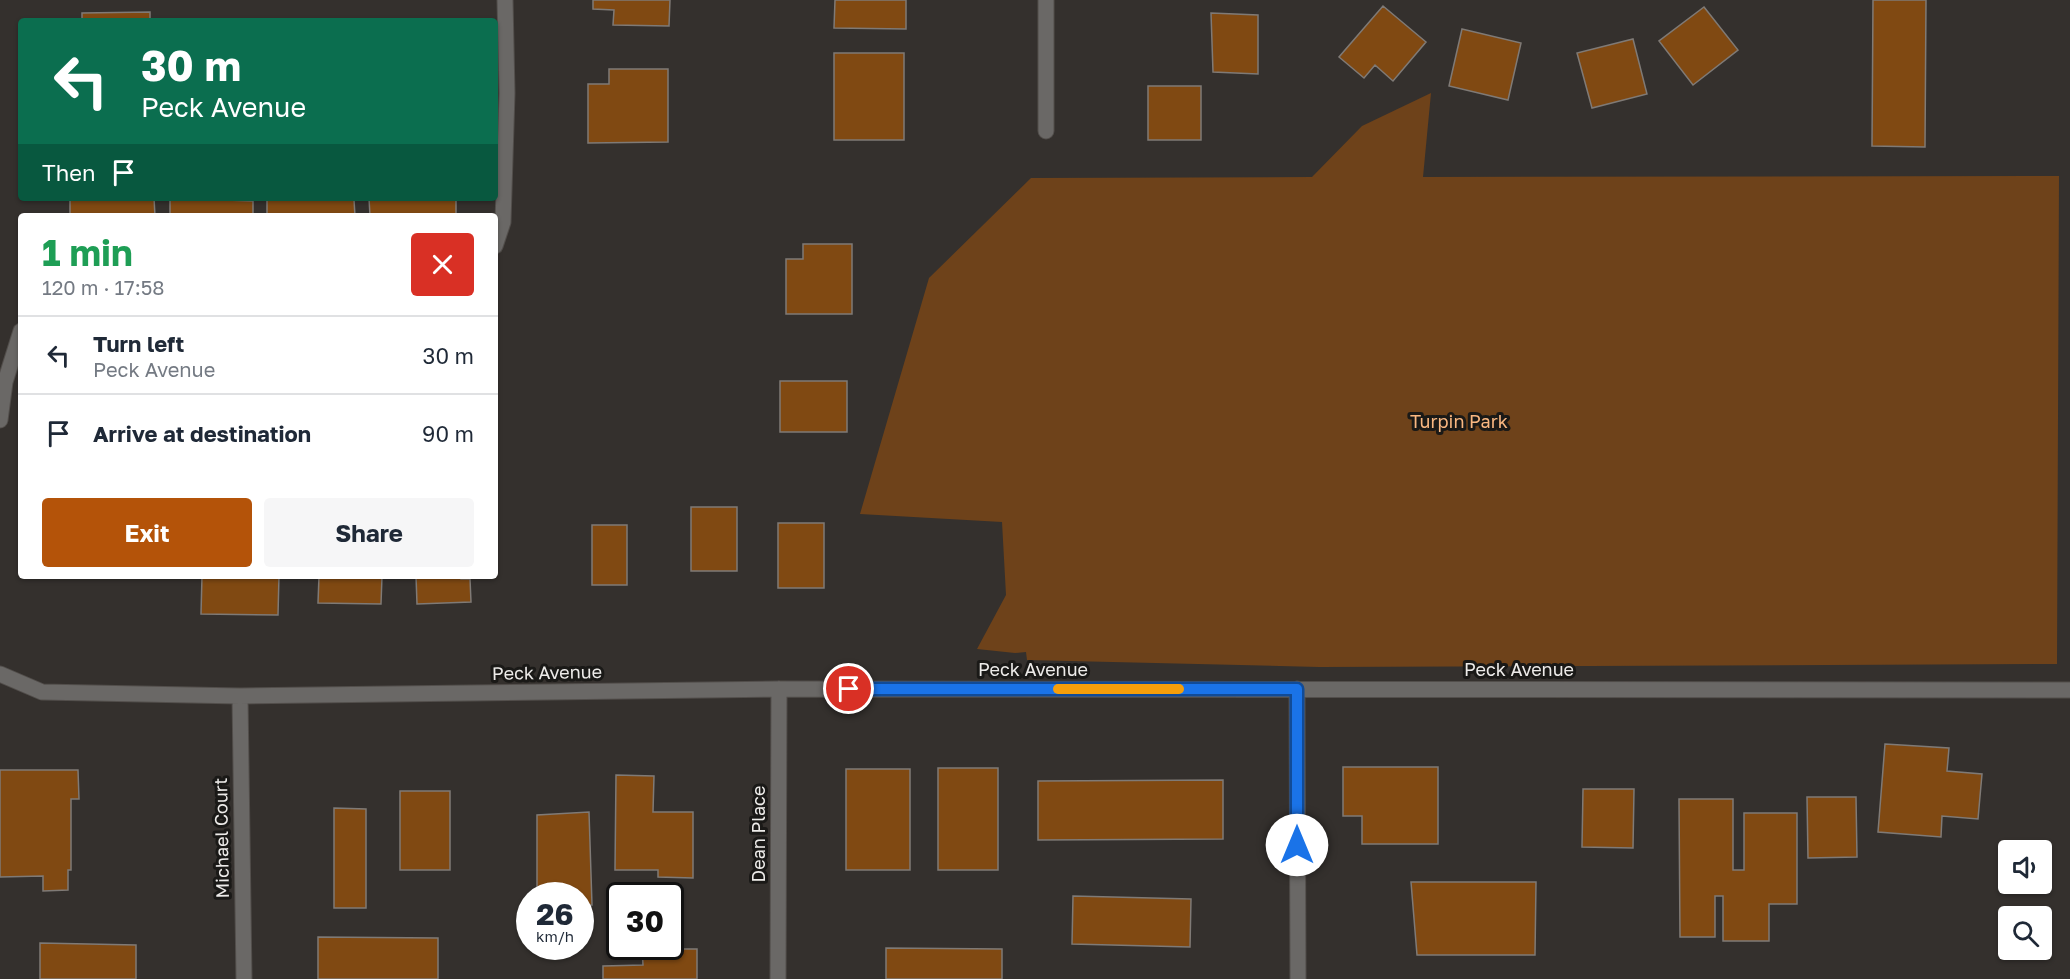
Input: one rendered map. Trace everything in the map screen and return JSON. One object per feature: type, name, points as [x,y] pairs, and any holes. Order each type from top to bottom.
[{"type":"street","points":[[498,237],[503,222],[507,93],[505,0]]},
{"type":"street","points":[[1046,0],[1046,130]]},
{"type":"street","points":[[0,420],[5,382],[18,341]]},
{"type":"street","name":"Peck Avenue","points":[[0,674],[42,692],[240,696],[779,690],[2070,690]]},
{"type":"street","points":[[1297,689],[1298,979]]},
{"type":"street","name":"Dean Place","points":[[778,979],[779,690]]},
{"type":"street","name":"Michael Court","points":[[240,696],[244,979]]},
{"type":"green space","name":"Turpin Park","points":[[1431,93],[1423,177],[2059,176],[2057,664],[1319,667],[1027,660],[1026,652],[977,649],[1006,595],[1002,522],[860,514],[929,278],[1031,178],[1312,177],[1362,126]]},
{"type":"building","points":[[593,0],[670,0],[669,26],[613,25],[614,10],[593,9]]},
{"type":"building","points":[[835,0],[906,0],[906,29],[834,28]]},
{"type":"building","points":[[1873,0],[1926,0],[1925,147],[1872,146]]},
{"type":"building","points":[[1383,6],[1426,42],[1393,81],[1375,65],[1364,78],[1339,57]]},
{"type":"building","points":[[1704,7],[1738,50],[1693,85],[1659,41]]},
{"type":"building","points":[[150,12],[150,18],[82,18],[82,13]]},
{"type":"building","points":[[1211,13],[1258,15],[1258,74],[1213,72]]},
{"type":"building","points":[[1462,29],[1521,43],[1508,100],[1449,86]]},
{"type":"building","points":[[1633,39],[1647,94],[1592,108],[1577,53]]},
{"type":"building","points":[[834,53],[904,53],[904,140],[834,140]]},
{"type":"building","points":[[609,69],[668,69],[668,142],[588,143],[588,84],[609,84]]},
{"type":"building","points":[[1148,86],[1201,86],[1201,140],[1148,140]]},
{"type":"building","points":[[70,201],[154,201],[155,213],[70,213]]},
{"type":"building","points":[[170,201],[253,201],[253,213],[170,213]]},
{"type":"building","points":[[267,201],[354,201],[355,213],[267,213]]},
{"type":"building","points":[[369,201],[456,201],[456,213],[370,213]]},
{"type":"building","points":[[803,244],[852,244],[852,314],[786,314],[786,259],[803,259]]},
{"type":"building","points":[[780,381],[847,381],[847,432],[780,432]]},
{"type":"building","points":[[691,507],[737,507],[737,571],[691,571]]},
{"type":"building","points":[[778,523],[824,523],[824,588],[778,588]]},
{"type":"building","points":[[592,525],[627,525],[627,585],[592,585]]},
{"type":"building","points":[[202,579],[279,579],[278,615],[201,614]]},
{"type":"building","points":[[319,579],[382,579],[381,604],[318,603]]},
{"type":"building","points":[[416,579],[470,579],[471,602],[417,604]]},
{"type":"building","points":[[1885,744],[1949,748],[1947,771],[1982,774],[1978,819],[1942,816],[1941,837],[1878,832]]},
{"type":"building","points":[[1343,767],[1438,767],[1438,844],[1362,844],[1362,816],[1343,816]]},
{"type":"building","points":[[938,768],[998,768],[998,870],[938,870]]},
{"type":"building","points":[[846,769],[910,769],[910,870],[846,870]]},
{"type":"building","points":[[0,770],[78,770],[79,799],[71,799],[71,870],[68,870],[68,890],[43,891],[43,876],[0,877]]},
{"type":"building","points":[[616,775],[654,776],[653,812],[693,812],[693,878],[658,877],[658,870],[615,870]]},
{"type":"building","points":[[1223,780],[1223,839],[1038,840],[1038,781]]},
{"type":"building","points":[[1583,789],[1634,789],[1633,848],[1582,847]]},
{"type":"building","points":[[400,791],[450,791],[450,870],[400,870]]},
{"type":"building","points":[[1807,797],[1856,797],[1857,857],[1808,858]]},
{"type":"building","points":[[1679,799],[1733,799],[1733,870],[1744,870],[1744,813],[1797,813],[1797,904],[1769,904],[1769,941],[1723,941],[1723,896],[1715,896],[1715,937],[1680,937]]},
{"type":"building","points":[[334,808],[366,809],[366,908],[334,908]]},
{"type":"building","points":[[589,812],[591,882],[537,882],[537,815]]},
{"type":"building","points":[[1411,882],[1536,882],[1535,955],[1417,955]]},
{"type":"building","points":[[1073,896],[1191,899],[1190,947],[1072,944]]},
{"type":"building","points":[[318,937],[438,938],[438,979],[318,979]]},
{"type":"building","points":[[40,943],[136,945],[136,979],[40,979]]},
{"type":"building","points":[[886,948],[1002,949],[1002,979],[886,979]]},
{"type":"building","points":[[684,949],[697,949],[697,979],[603,979],[603,966],[643,965],[643,960],[684,960]]},
{"type":"slow traffic","points":[[1058,689],[1179,689]]},
{"type":"route","points":[[849,689],[1297,689],[1297,845]]}]
